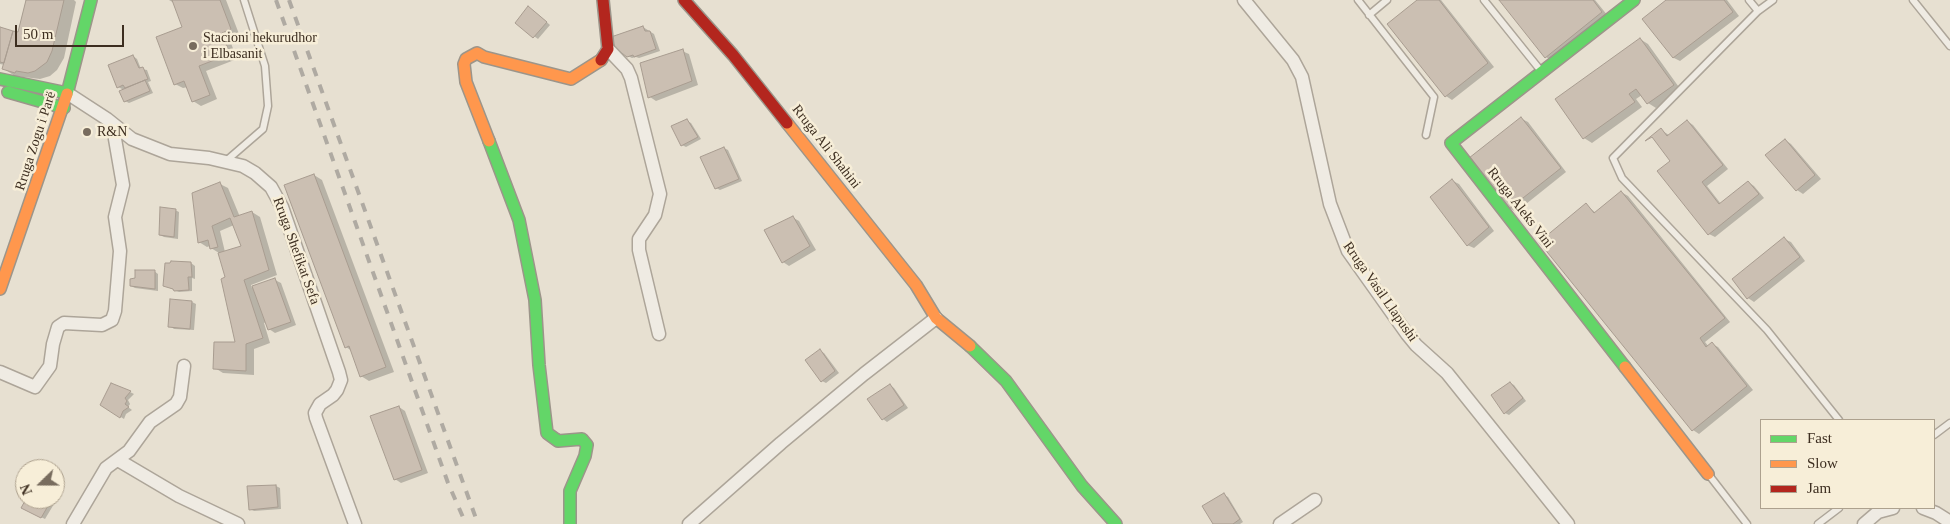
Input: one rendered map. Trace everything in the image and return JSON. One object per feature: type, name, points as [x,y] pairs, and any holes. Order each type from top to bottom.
[{"type":"street","name":"Rruga Zogu i Parë","points":[[0,289],[64,108],[91,0]]},
{"type":"street","points":[[603,0],[608,49],[627,69],[631,78],[660,194],[655,215],[638,239],[659,334]]},
{"type":"street","name":"Rruga Ali Shahini","points":[[684,0],[733,55],[904,270],[923,294],[936,318]]},
{"type":"street","name":"Rruga Vasil Llapushi","points":[[1244,0],[1293,60],[1302,77],[1330,204],[1352,257],[1406,334],[1447,373],[1564,523]]},
{"type":"street","name":"Rruga Aleks Vini","points":[[1628,2],[1451,144],[1708,474]]},
{"type":"street","points":[[570,524],[570,491],[585,456],[587,445],[582,439],[558,441],[547,433],[539,365],[535,300],[519,220],[466,82],[464,64],[466,59],[476,53],[484,57],[571,79],[601,60],[608,49]]},
{"type":"street","points":[[0,78],[68,93]]},
{"type":"street","points":[[0,90],[64,108]]},
{"type":"street","name":"Rruga Shefikat Sefa","points":[[68,93],[107,118],[132,139],[170,154],[226,161],[243,166],[264,180],[277,196],[341,380],[337,390],[320,404],[315,413],[355,524]]},
{"type":"street","points":[[0,372],[35,387],[50,366],[58,327],[64,322],[102,325],[112,320],[115,311],[120,251],[115,217],[123,185],[115,139],[118,128]]},
{"type":"street","points":[[689,524],[781,443],[864,374],[936,318],[977,352],[1006,381],[1082,486],[1116,524]]},
{"type":"street","points":[[73,524],[106,468],[129,451],[150,422],[176,404],[180,397],[184,366]]},
{"type":"street","points":[[118,460],[179,496],[238,524]]},
{"type":"street","points":[[1280,524],[1315,500]]},
{"type":"street","points":[[1864,524],[1878,512],[1889,509]]},
{"type":"street","points":[[1926,509],[1950,522]]},
{"type":"lane","points":[[226,161],[262,129],[268,106],[264,66],[244,0]]},
{"type":"lane","points":[[1358,0],[1434,97],[1426,136]]},
{"type":"lane","points":[[1370,14],[1387,0]]},
{"type":"lane","points":[[1484,0],[1542,72]]},
{"type":"lane","points":[[1749,0],[1758,10]]},
{"type":"lane","points":[[1773,0],[1758,10],[1613,158],[1622,178],[1767,330],[1838,419]]},
{"type":"lane","points":[[1913,0],[1950,46]]},
{"type":"lane","points":[[1935,434],[1950,423]]},
{"type":"lane","points":[[1708,474],[1747,524]]},
{"type":"lane","points":[[1818,524],[1838,509]]},
{"type":"building","points":[[26,0],[64,0],[52,51],[47,62],[35,71],[28,73],[16,71],[15,73],[2,69],[13,31],[18,32]]},
{"type":"building","name":"Stacioni hekurudhor i Elbasanit","points":[[172,0],[220,0],[231,29],[222,33],[230,54],[199,66],[210,95],[192,102],[184,81],[174,85],[156,37],[182,27]]},
{"type":"building","points":[[1417,0],[1439,0],[1488,63],[1445,97],[1387,24]]},
{"type":"building","points":[[1499,0],[1593,0],[1602,12],[1545,58]]},
{"type":"building","points":[[1666,0],[1724,0],[1733,12],[1673,58],[1642,19]]},
{"type":"building","points":[[528,6],[547,22],[533,38],[515,23]]},
{"type":"building","points":[[643,26],[645,31],[650,31],[656,49],[634,57],[633,55],[627,57],[615,48],[611,37]]},
{"type":"building","points":[[0,27],[13,31],[4,63],[0,62]]},
{"type":"building","points":[[1640,38],[1674,85],[1647,104],[1636,89],[1629,94],[1635,102],[1583,139],[1555,99]]},
{"type":"building","points":[[683,49],[692,81],[648,98],[640,63]]},
{"type":"building","points":[[133,55],[139,68],[143,67],[148,79],[125,88],[123,85],[117,88],[108,65]]},
{"type":"building","points":[[145,80],[150,91],[124,102],[119,91]]},
{"type":"building","points":[[1521,117],[1561,168],[1509,209],[1469,158]]},
{"type":"building","points":[[687,119],[698,137],[681,146],[671,126]]},
{"type":"building","points":[[1687,120],[1723,165],[1702,182],[1719,204],[1748,181],[1759,194],[1708,235],[1657,171],[1670,161],[1652,137],[1645,141],[1661,128],[1667,136]]},
{"type":"building","points":[[1785,139],[1815,175],[1796,191],[1765,155]]},
{"type":"building","points":[[724,147],[739,179],[715,189],[700,157]]},
{"type":"building","points":[[314,174],[386,367],[360,377],[349,346],[345,348],[284,185]]},
{"type":"building","points":[[1452,179],[1489,227],[1467,246],[1430,197]]},
{"type":"building","points":[[220,182],[234,217],[252,211],[269,270],[244,280],[263,338],[246,344],[246,371],[213,369],[214,342],[235,342],[221,279],[225,277],[218,253],[241,246],[230,218],[212,226],[218,247],[210,249],[208,240],[198,243],[192,193]]},
{"type":"building","points":[[1621,191],[1725,318],[1700,338],[1706,347],[1712,342],[1747,386],[1692,431],[1539,242],[1586,203],[1594,213]]},
{"type":"building","points":[[160,207],[176,209],[174,237],[159,235]]},
{"type":"building","points":[[793,216],[810,246],[782,263],[764,230]]},
{"type":"building","points":[[1784,237],[1800,257],[1747,299],[1732,279]]},
{"type":"building","points":[[171,261],[191,262],[192,277],[188,277],[189,290],[174,291],[163,286],[165,263],[170,263]]},
{"type":"building","points":[[135,270],[155,270],[155,289],[130,286],[130,279],[135,278]]},
{"type":"building","points":[[275,278],[291,322],[268,330],[252,286]]},
{"type":"building","points":[[170,299],[192,301],[190,329],[168,327]]},
{"type":"building","points":[[820,349],[835,371],[821,382],[805,360]]},
{"type":"building","points":[[1510,382],[1523,398],[1504,414],[1491,395]]},
{"type":"building","points":[[111,383],[131,391],[125,398],[127,401],[125,404],[129,407],[123,411],[120,418],[100,405]]},
{"type":"building","points":[[890,384],[904,405],[882,420],[867,399]]},
{"type":"building","points":[[399,406],[422,470],[394,480],[370,416]]},
{"type":"building","points":[[276,485],[278,507],[249,510],[247,486]]},
{"type":"building","points":[[1224,493],[1240,519],[1233,524],[1213,524],[1202,506]]},
{"type":"building","points":[[23,509],[46,509],[41,518]]},
{"type":"railway","points":[[276,0],[448,483],[466,524]]},
{"type":"railway","points":[[289,0],[478,524]]},
{"type":"traffic: fast","points":[[67,94],[91,0]]},
{"type":"traffic: fast","points":[[1625,367],[1451,143],[1634,0]]},
{"type":"traffic: fast","points":[[0,79],[67,93]]},
{"type":"traffic: fast","points":[[8,92],[64,108]]},
{"type":"traffic: fast","points":[[489,141],[519,220],[535,300],[539,365],[547,433],[558,441],[582,439],[587,445],[585,456],[570,491],[570,524]]},
{"type":"traffic: fast","points":[[970,346],[1006,381],[1082,486],[1116,524]]},
{"type":"traffic: slow","points":[[489,141],[466,82],[464,64],[466,59],[477,53],[484,57],[571,79],[601,60]]},
{"type":"traffic: slow","points":[[0,289],[67,94]]},
{"type":"traffic: slow","points":[[787,123],[916,285],[936,318],[970,346]]},
{"type":"traffic: slow","points":[[1625,367],[1708,474]]},
{"type":"traffic: jam","points":[[601,60],[608,49],[603,0]]},
{"type":"traffic: jam","points":[[684,0],[733,55],[787,123]]},
{"type":"place","name":"Stacioni hekurudhor i Elbasanit","points":[[193,46]]},
{"type":"place","name":"R&N","points":[[87,132]]}]
